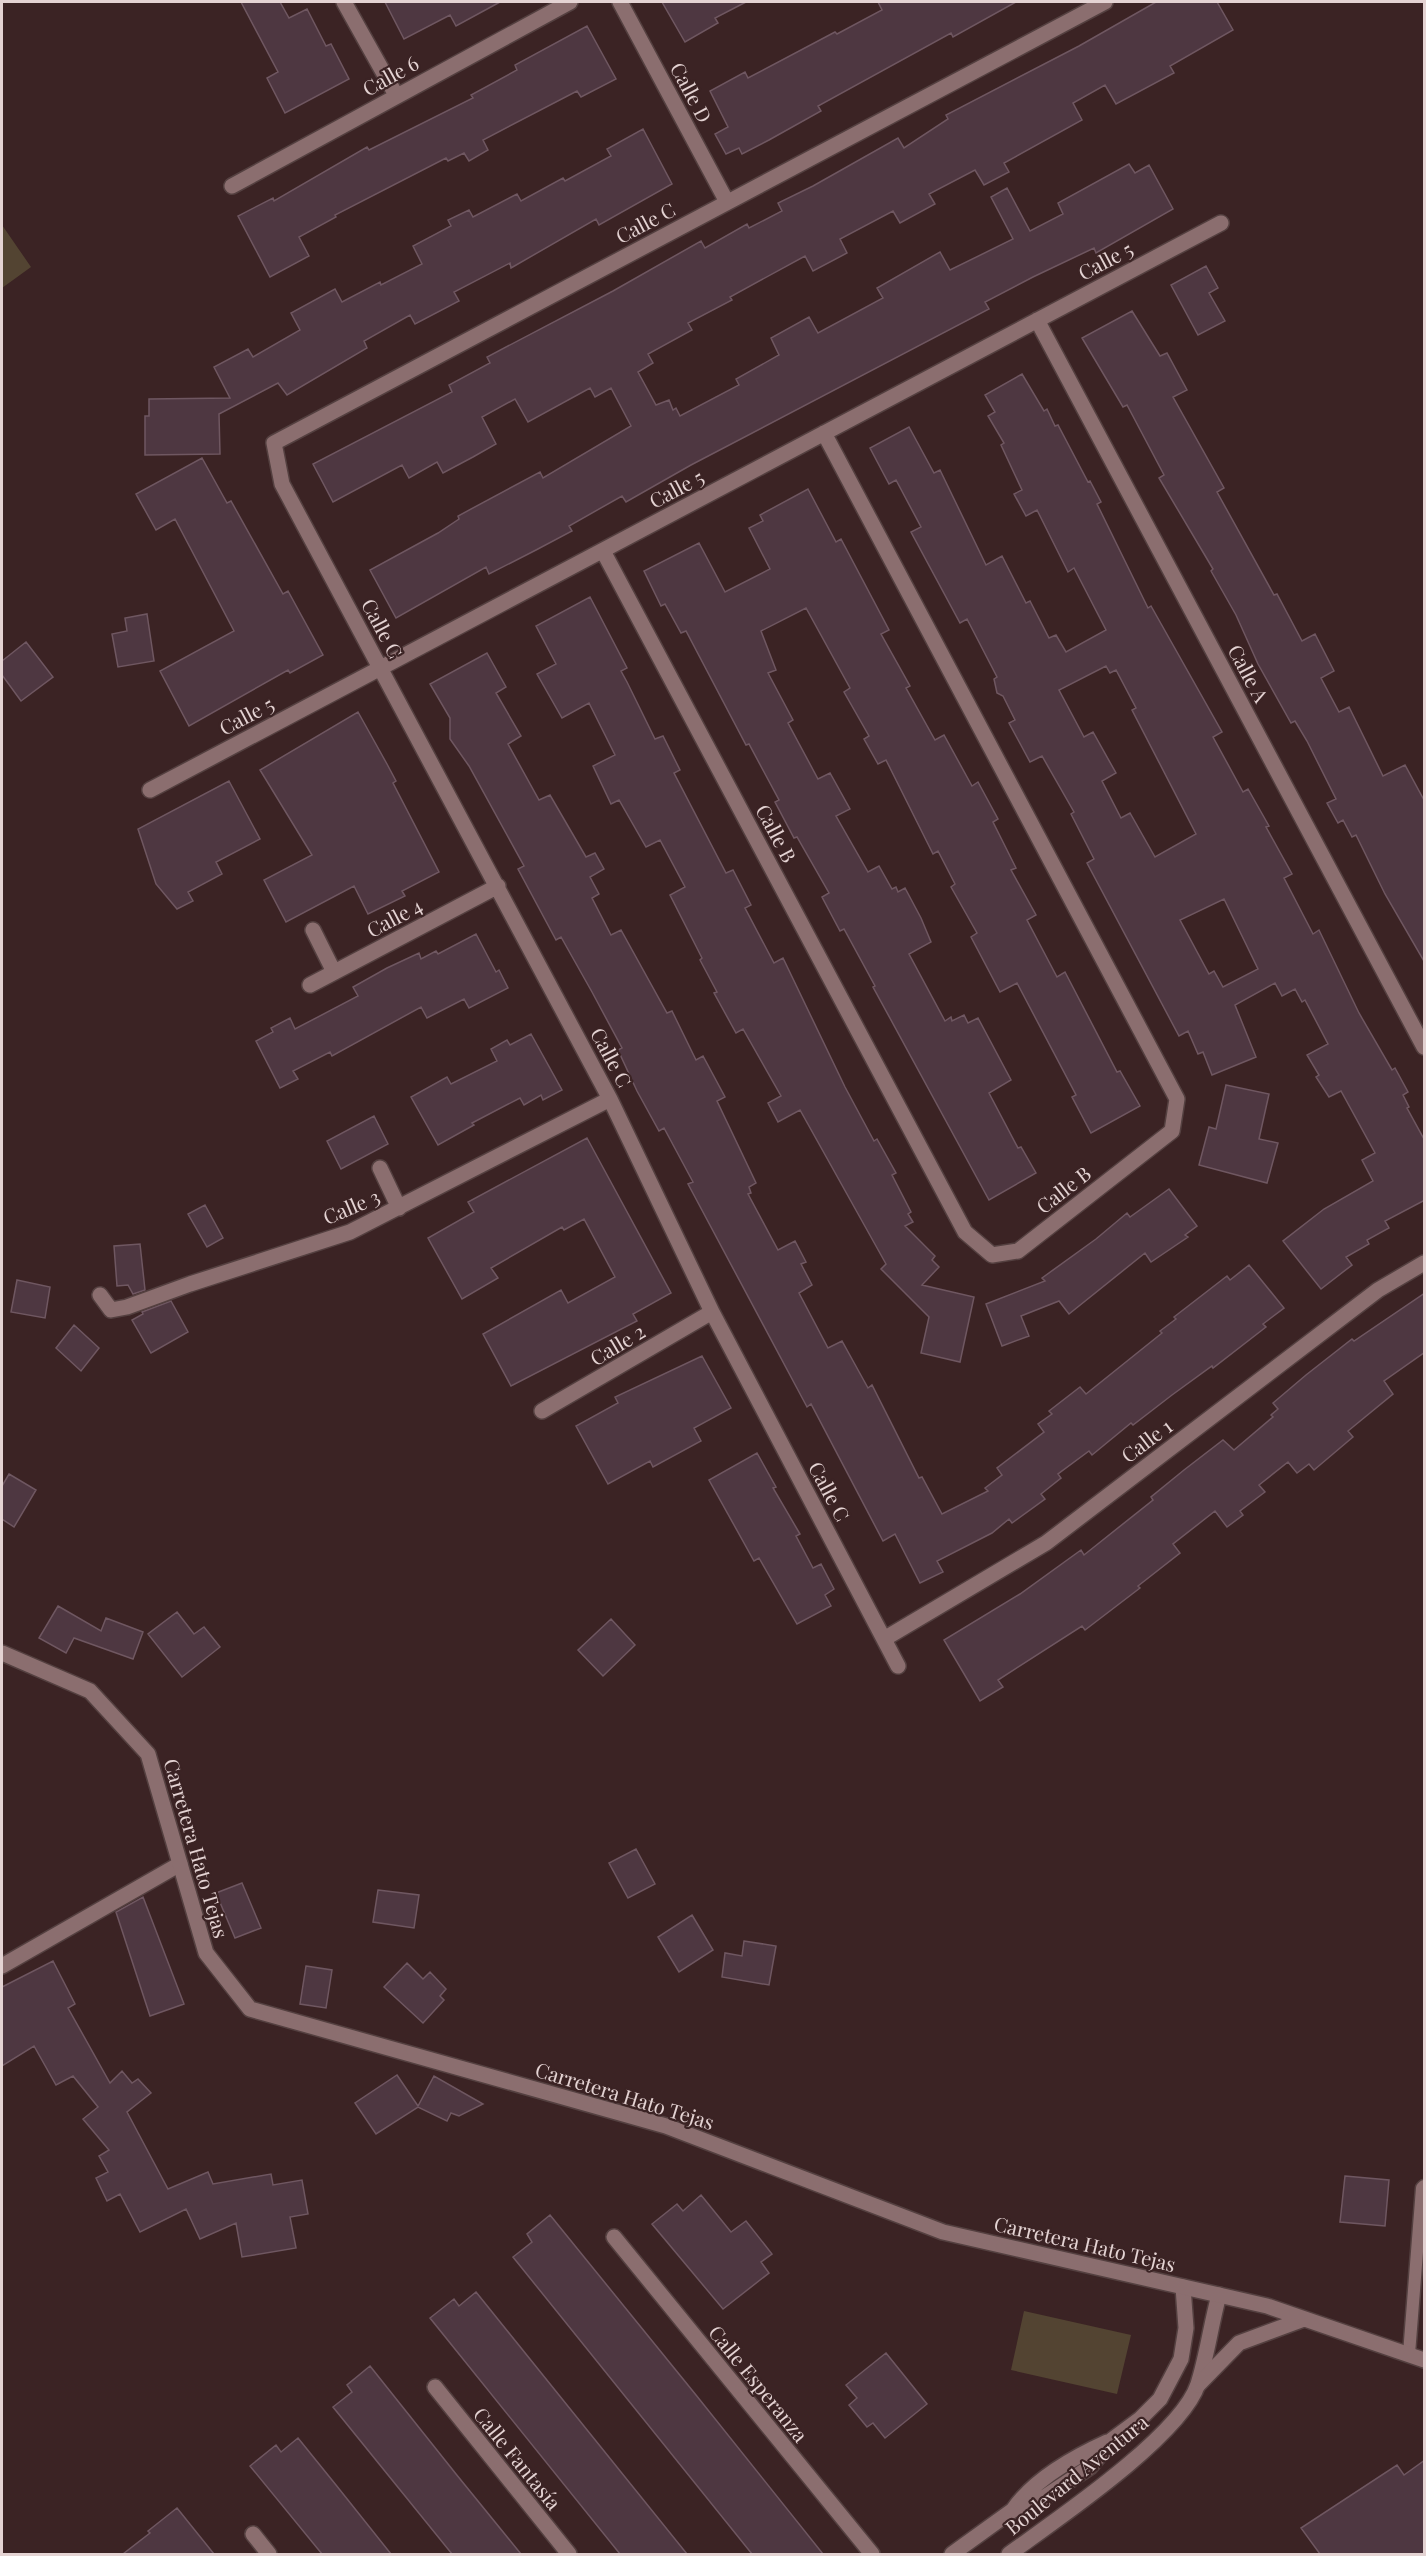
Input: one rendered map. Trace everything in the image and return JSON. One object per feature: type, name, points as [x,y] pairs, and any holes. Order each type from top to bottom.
[{"type":"street","points":[[344,2],[396,95]]},
{"type":"street","name":"Calle 6","points":[[232,186],[570,2]]},
{"type":"street","name":"Calle D","points":[[620,2],[727,202]]},
{"type":"street","name":"Calle C","points":[[898,1666],[712,1312],[610,1098],[282,484],[274,443],[1106,2]]},
{"type":"street","name":"Calle 5","points":[[150,790],[1221,223]]},
{"type":"street","name":"Calle A","points":[[1037,320],[1425,1047]]},
{"type":"street","name":"Calle B","points":[[603,551],[965,1232],[992,1255],[1018,1251],[1172,1131],[1177,1099],[824,433]]},
{"type":"street","name":"Calle 4","points":[[310,985],[498,886]]},
{"type":"street","points":[[313,930],[334,972]]},
{"type":"street","name":"Calle 3","points":[[100,1295],[111,1310],[127,1307],[350,1232],[610,1098]]},
{"type":"street","points":[[380,1168],[399,1208]]},
{"type":"street","name":"Calle 1","points":[[884,1639],[1046,1543],[1378,1290],[1425,1263]]},
{"type":"street","name":"Calle 2","points":[[542,1411],[712,1312]]},
{"type":"street","name":"Carretera Hato Tejas","points":[[2,1653],[90,1691],[148,1754],[206,1953],[250,2009],[666,2126],[944,2232],[1267,2306],[1425,2360]]},
{"type":"street","points":[[2,1966],[180,1864]]},
{"type":"street","name":"Calle Esperanza","points":[[614,2237],[872,2554]]},
{"type":"street","name":"Boulevard Aventura","points":[[952,2554],[1013,2510],[1034,2504],[1090,2467],[1118,2436],[1160,2399],[1180,2360],[1186,2328],[1183,2287]]},
{"type":"street","name":"Boulevard Aventura","points":[[1010,2554],[1140,2454],[1184,2411],[1198,2385],[1219,2295]]},
{"type":"street","points":[[1198,2385],[1239,2343],[1304,2319]]},
{"type":"street","name":"Calle Fantasía","points":[[435,2387],[569,2554]]},
{"type":"street","points":[[1118,2436],[1140,2454]]},
{"type":"street","points":[[253,2534],[269,2554]]},
{"type":"lane","points":[[1409,2354],[1422,2188],[1425,2186]]},
{"type":"shaded area","points":[[2,225],[31,267],[2,288]]},
{"type":"shaded area","points":[[1024,2311],[1131,2335],[1117,2394],[1011,2370]]},
{"type":"building","points":[[241,2],[280,2],[289,18],[307,9],[326,46],[331,44],[349,79],[285,113],[267,78],[278,72]]},
{"type":"building","points":[[385,2],[500,2],[456,26],[450,15],[404,39]]},
{"type":"building","points":[[662,2],[746,2],[715,18],[718,23],[685,42]]},
{"type":"building","points":[[878,2],[1016,2],[953,37],[951,33],[818,106],[821,111],[769,140],[742,154],[739,148],[726,154],[715,134],[728,127],[710,91],[745,72],[748,78],[835,32],[837,34],[882,10]]},
{"type":"building","points":[[1156,2],[1217,2],[1233,30],[1170,66],[1174,73],[1116,104],[1105,85],[1073,103],[1082,120],[1004,163],[1009,172],[984,185],[975,170],[929,194],[935,204],[900,223],[893,211],[840,239],[847,253],[813,271],[805,256],[730,297],[732,300],[688,323],[692,330],[648,354],[653,363],[638,372],[656,405],[669,400],[673,410],[676,408],[680,416],[739,385],[736,379],[779,355],[771,338],[809,317],[818,333],[883,298],[877,288],[940,252],[950,270],[1013,239],[991,197],[1007,188],[1030,231],[1063,214],[1058,203],[1129,164],[1135,173],[1149,165],[1173,209],[1096,253],[1094,248],[985,302],[989,309],[691,465],[626,502],[622,496],[569,526],[572,531],[536,550],[489,574],[486,567],[396,618],[370,570],[438,533],[459,519],[458,516],[540,472],[543,478],[631,426],[611,388],[595,397],[590,388],[528,422],[515,399],[482,417],[496,444],[443,473],[437,462],[409,478],[402,465],[333,502],[313,464],[452,392],[449,385],[490,363],[487,357],[613,291],[701,241],[705,248],[747,224],[749,228],[782,211],[778,203],[898,138],[904,148],[948,119],[946,115],[1079,46]]},
{"type":"building","points":[[587,26],[616,79],[581,97],[577,91],[483,140],[488,150],[469,161],[464,153],[448,161],[446,158],[335,215],[336,217],[299,237],[309,256],[270,277],[238,216],[273,198],[274,201],[367,147],[369,150],[473,98],[471,95],[517,70],[515,65]]},
{"type":"building","points":[[643,129],[672,184],[599,225],[596,219],[511,268],[510,263],[454,292],[459,301],[415,324],[410,315],[364,341],[367,348],[287,395],[278,383],[219,414],[220,454],[145,455],[145,416],[149,416],[149,399],[230,398],[214,367],[248,349],[253,357],[300,330],[291,313],[335,289],[342,302],[422,264],[413,246],[451,226],[448,220],[469,210],[473,217],[517,194],[521,201],[563,178],[565,181],[611,156],[607,149]]},
{"type":"building","points":[[1206,266],[1218,288],[1209,293],[1225,321],[1198,335],[1171,285]]},
{"type":"building","points":[[1132,311],[1160,356],[1167,353],[1187,390],[1173,397],[1224,488],[1217,492],[1274,595],[1277,594],[1302,641],[1315,634],[1334,671],[1321,678],[1339,712],[1349,707],[1383,776],[1405,765],[1425,802],[1425,963],[1385,894],[1356,835],[1352,837],[1343,820],[1338,823],[1327,803],[1336,799],[1307,741],[1295,721],[1291,723],[1258,664],[1236,615],[1211,571],[1213,569],[1159,478],[1164,475],[1127,405],[1123,407],[1082,338]]},
{"type":"building","points":[[1022,374],[1044,411],[1047,409],[1055,426],[1058,425],[1101,502],[1097,504],[1148,608],[1151,606],[1222,732],[1213,737],[1243,792],[1248,789],[1269,826],[1266,827],[1292,874],[1284,878],[1313,934],[1319,930],[1359,1013],[1392,1070],[1395,1068],[1408,1092],[1403,1095],[1409,1107],[1407,1108],[1425,1141],[1425,1200],[1385,1221],[1389,1228],[1367,1240],[1369,1244],[1346,1257],[1352,1265],[1321,1289],[1283,1241],[1324,1209],[1373,1181],[1362,1160],[1375,1153],[1341,1091],[1329,1097],[1316,1077],[1319,1075],[1307,1055],[1328,1044],[1305,1000],[1302,1002],[1295,989],[1282,996],[1275,983],[1235,1005],[1256,1057],[1212,1075],[1203,1052],[1198,1054],[1188,1031],[1179,1036],[1087,863],[1094,859],[1071,814],[1074,812],[1042,756],[1030,762],[1009,723],[1015,720],[1003,696],[997,693],[994,679],[997,677],[967,619],[960,623],[911,532],[921,527],[896,480],[889,484],[870,448],[909,427],[934,473],[940,470],[986,565],[1002,556],[1026,603],[1030,601],[1049,638],[1056,635],[1066,652],[1106,630],[1074,568],[1068,572],[1037,510],[1026,516],[1014,494],[1022,490],[1001,445],[1004,443],[988,416],[995,412],[985,395]],"holes":[[[1106,666],[1110,673],[1116,670],[1136,708],[1132,710],[1196,834],[1155,857],[1130,813],[1121,818],[1102,781],[1116,773],[1093,732],[1084,737],[1059,690]],[[1224,899],[1258,969],[1223,987],[1214,971],[1209,974],[1180,920]]]},
{"type":"building","points":[[202,458],[227,503],[231,501],[283,594],[288,591],[323,655],[290,673],[288,670],[189,726],[160,671],[234,631],[175,519],[156,530],[136,494]]},
{"type":"building","points":[[808,489],[836,542],[841,539],[889,630],[881,634],[910,686],[906,688],[935,740],[944,735],[972,786],[978,782],[998,819],[993,822],[1016,868],[1011,870],[1036,915],[1027,920],[1057,977],[1065,972],[1117,1072],[1120,1071],[1140,1106],[1091,1133],[1072,1097],[1076,1095],[1017,983],[1000,992],[971,937],[977,933],[951,887],[955,884],[938,851],[933,854],[886,760],[878,764],[864,739],[869,736],[844,692],[850,688],[806,608],[761,631],[776,670],[768,673],[793,720],[788,723],[818,779],[830,773],[850,809],[836,816],[868,872],[879,866],[892,889],[896,887],[898,892],[905,888],[921,918],[931,942],[909,954],[945,1021],[951,1017],[952,1021],[964,1015],[968,1023],[978,1018],[1011,1080],[989,1093],[1018,1148],[1021,1147],[1036,1173],[989,1200],[844,929],[840,931],[822,897],[829,893],[797,837],[794,838],[775,802],[779,800],[749,744],[746,745],[686,631],[681,633],[665,604],[661,606],[644,571],[699,543],[725,592],[770,569],[749,528],[763,521],[760,515]]},
{"type":"building","points":[[590,597],[627,668],[621,671],[655,739],[663,736],[680,770],[674,773],[726,873],[733,870],[751,905],[745,908],[774,963],[783,958],[845,1087],[874,1141],[877,1139],[896,1173],[892,1175],[911,1212],[908,1214],[913,1222],[905,1226],[935,1256],[932,1260],[939,1267],[922,1285],[974,1297],[960,1362],[921,1353],[929,1317],[881,1269],[886,1264],[800,1110],[778,1122],[768,1103],[781,1096],[743,1029],[736,1033],[714,993],[717,992],[700,960],[702,958],[670,895],[685,887],[660,840],[646,847],[619,800],[611,804],[593,766],[615,755],[589,703],[562,718],[537,674],[556,664],[536,626]]},
{"type":"building","points":[[147,614],[154,661],[118,667],[112,634],[127,631],[125,618]]},
{"type":"building","points":[[26,642],[53,677],[21,701],[2,675],[2,661]]},
{"type":"building","points":[[487,653],[506,687],[496,693],[521,736],[508,744],[539,800],[550,795],[586,857],[595,853],[604,869],[590,877],[599,894],[592,898],[611,935],[621,930],[667,1013],[672,1011],[696,1060],[703,1056],[725,1097],[717,1101],[756,1183],[749,1187],[751,1193],[748,1194],[778,1250],[795,1241],[806,1262],[801,1264],[812,1285],[799,1293],[828,1348],[842,1341],[868,1388],[872,1385],[919,1478],[922,1477],[942,1514],[988,1491],[985,1488],[1002,1475],[997,1468],[1044,1432],[1038,1424],[1052,1414],[1049,1411],[1080,1387],[1086,1394],[1162,1333],[1160,1331],[1176,1319],[1174,1317],[1227,1276],[1230,1280],[1249,1265],[1284,1308],[1263,1324],[1266,1327],[1213,1368],[1212,1366],[1133,1425],[1131,1423],[1092,1455],[1089,1451],[1058,1474],[1061,1478],[1041,1494],[1045,1499],[1012,1523],[1009,1519],[992,1533],[937,1561],[943,1572],[920,1583],[895,1534],[883,1541],[811,1404],[807,1407],[688,1184],[693,1182],[664,1128],[659,1131],[637,1091],[618,1050],[622,1048],[561,937],[556,940],[518,869],[524,866],[469,766],[450,739],[450,718],[430,684]]},
{"type":"building","points":[[358,712],[396,781],[393,783],[439,872],[402,891],[405,896],[368,914],[354,886],[286,922],[264,880],[312,855],[260,770]]},
{"type":"building","points":[[229,781],[260,839],[216,862],[222,874],[188,892],[193,901],[177,909],[156,884],[138,829]]},
{"type":"building","points":[[476,934],[496,972],[499,970],[508,988],[469,1008],[464,999],[427,1018],[421,1007],[332,1056],[330,1052],[293,1071],[298,1079],[280,1088],[256,1041],[273,1032],[271,1028],[290,1018],[295,1029],[358,996],[353,987],[387,968],[419,953],[421,959],[436,951],[438,954]]},
{"type":"building","points":[[531,1034],[562,1090],[543,1100],[541,1095],[524,1105],[520,1098],[472,1123],[474,1125],[438,1145],[411,1097],[447,1077],[451,1084],[497,1061],[491,1049],[507,1040],[510,1045]]},
{"type":"building","points":[[1226,1085],[1269,1094],[1259,1139],[1278,1143],[1267,1183],[1199,1165],[1209,1127],[1216,1129]]},
{"type":"building","points":[[374,1116],[388,1144],[341,1169],[327,1141]]},
{"type":"building","points":[[587,1138],[671,1293],[633,1314],[637,1321],[511,1386],[483,1334],[561,1290],[568,1303],[615,1277],[584,1219],[564,1230],[562,1227],[491,1268],[498,1278],[462,1299],[428,1238],[474,1212],[468,1202]]},
{"type":"building","points":[[1169,1189],[1197,1226],[1185,1235],[1188,1237],[1151,1262],[1145,1253],[1069,1314],[1059,1301],[1021,1316],[1029,1336],[1002,1346],[986,1304],[1045,1281],[1042,1278],[1096,1239],[1127,1213],[1130,1217]]},
{"type":"building","points":[[205,1205],[223,1238],[207,1247],[188,1214]]},
{"type":"building","points":[[140,1244],[145,1290],[133,1294],[128,1285],[117,1286],[114,1246]]},
{"type":"building","points":[[17,1280],[50,1287],[45,1318],[11,1312]]},
{"type":"building","points":[[1425,1293],[1425,1352],[1384,1381],[1393,1394],[1348,1431],[1353,1437],[1314,1470],[1309,1464],[1297,1473],[1288,1462],[1259,1485],[1265,1492],[1240,1511],[1243,1515],[1227,1527],[1215,1511],[1173,1544],[1180,1553],[1138,1586],[1140,1588],[1085,1630],[1082,1626],[998,1680],[1003,1687],[980,1701],[944,1640],[1020,1594],[1081,1550],[1084,1555],[1153,1500],[1151,1497],[1223,1440],[1234,1450],[1273,1417],[1271,1415],[1278,1409],[1273,1403],[1306,1375],[1352,1339],[1354,1341]]},
{"type":"building","points":[[171,1301],[188,1332],[151,1353],[132,1320],[143,1314],[142,1312]]},
{"type":"building","points":[[74,1325],[99,1348],[81,1371],[56,1348]]},
{"type":"building","points":[[702,1356],[731,1408],[694,1428],[701,1441],[653,1467],[650,1461],[608,1484],[576,1426],[618,1403],[615,1397]]},
{"type":"building","points":[[757,1453],[776,1487],[773,1488],[800,1534],[796,1536],[813,1568],[821,1564],[834,1589],[825,1595],[831,1606],[797,1624],[759,1558],[754,1561],[709,1480]]},
{"type":"building","points":[[9,1474],[36,1490],[14,1527],[2,1519],[2,1486]]},
{"type":"building","points":[[58,1606],[101,1631],[106,1618],[143,1632],[133,1659],[74,1638],[66,1653],[39,1638]]},
{"type":"building","points":[[177,1612],[194,1634],[204,1627],[220,1647],[182,1677],[148,1634]]},
{"type":"building","points":[[611,1619],[635,1645],[603,1676],[578,1650]]},
{"type":"building","points":[[636,1849],[655,1884],[628,1898],[609,1863]]},
{"type":"building","points":[[242,1883],[261,1928],[235,1938],[216,1893]]},
{"type":"building","points":[[378,1890],[419,1895],[414,1928],[373,1922]]},
{"type":"building","points":[[143,1897],[184,2004],[150,2016],[116,1912]]},
{"type":"building","points":[[692,1915],[713,1950],[679,1972],[658,1937]]},
{"type":"building","points":[[744,1941],[776,1946],[769,1985],[722,1977],[725,1953],[742,1956]]},
{"type":"building","points":[[53,1961],[75,2004],[68,2008],[110,2083],[122,2071],[132,2083],[138,2079],[151,2093],[127,2112],[168,2189],[208,2172],[213,2184],[271,2174],[273,2185],[302,2180],[308,2214],[290,2217],[296,2248],[242,2257],[236,2223],[200,2239],[186,2209],[140,2232],[120,2194],[107,2201],[96,2178],[108,2172],[99,2156],[109,2150],[83,2119],[98,2107],[73,2076],[56,2085],[34,2046],[2,2066],[2,1987]]},
{"type":"building","points":[[407,1963],[423,1979],[430,1972],[446,1989],[440,1996],[444,2000],[423,2023],[384,1987]]},
{"type":"building","points":[[306,1966],[332,1970],[326,2008],[300,2004]]},
{"type":"building","points":[[397,2075],[418,2106],[434,2076],[483,2104],[459,2116],[451,2113],[447,2121],[418,2107],[376,2134],[355,2103]]},
{"type":"building","points":[[1345,2176],[1389,2180],[1385,2226],[1340,2222]]},
{"type":"building","points":[[701,2195],[731,2232],[746,2221],[772,2254],[761,2262],[769,2273],[723,2309],[652,2224],[677,2204],[683,2211]]},
{"type":"building","points":[[550,2215],[823,2554],[752,2554],[513,2257],[532,2242],[527,2234]]},
{"type":"building","points":[[476,2292],[687,2554],[620,2554],[430,2318],[454,2299],[459,2306]]},
{"type":"building","points":[[886,2353],[927,2404],[885,2438],[873,2423],[867,2427],[849,2405],[857,2398],[846,2385]]},
{"type":"building","points":[[370,2366],[521,2554],[452,2554],[333,2407],[352,2392],[347,2385]]},
{"type":"building","points":[[298,2438],[391,2554],[322,2554],[250,2466],[276,2445],[281,2452]]},
{"type":"building","points":[[1425,2460],[1425,2554],[1320,2554],[1301,2528],[1397,2465],[1404,2475]]},
{"type":"building","points":[[177,2508],[214,2554],[123,2554],[150,2533],[148,2531]]}]
